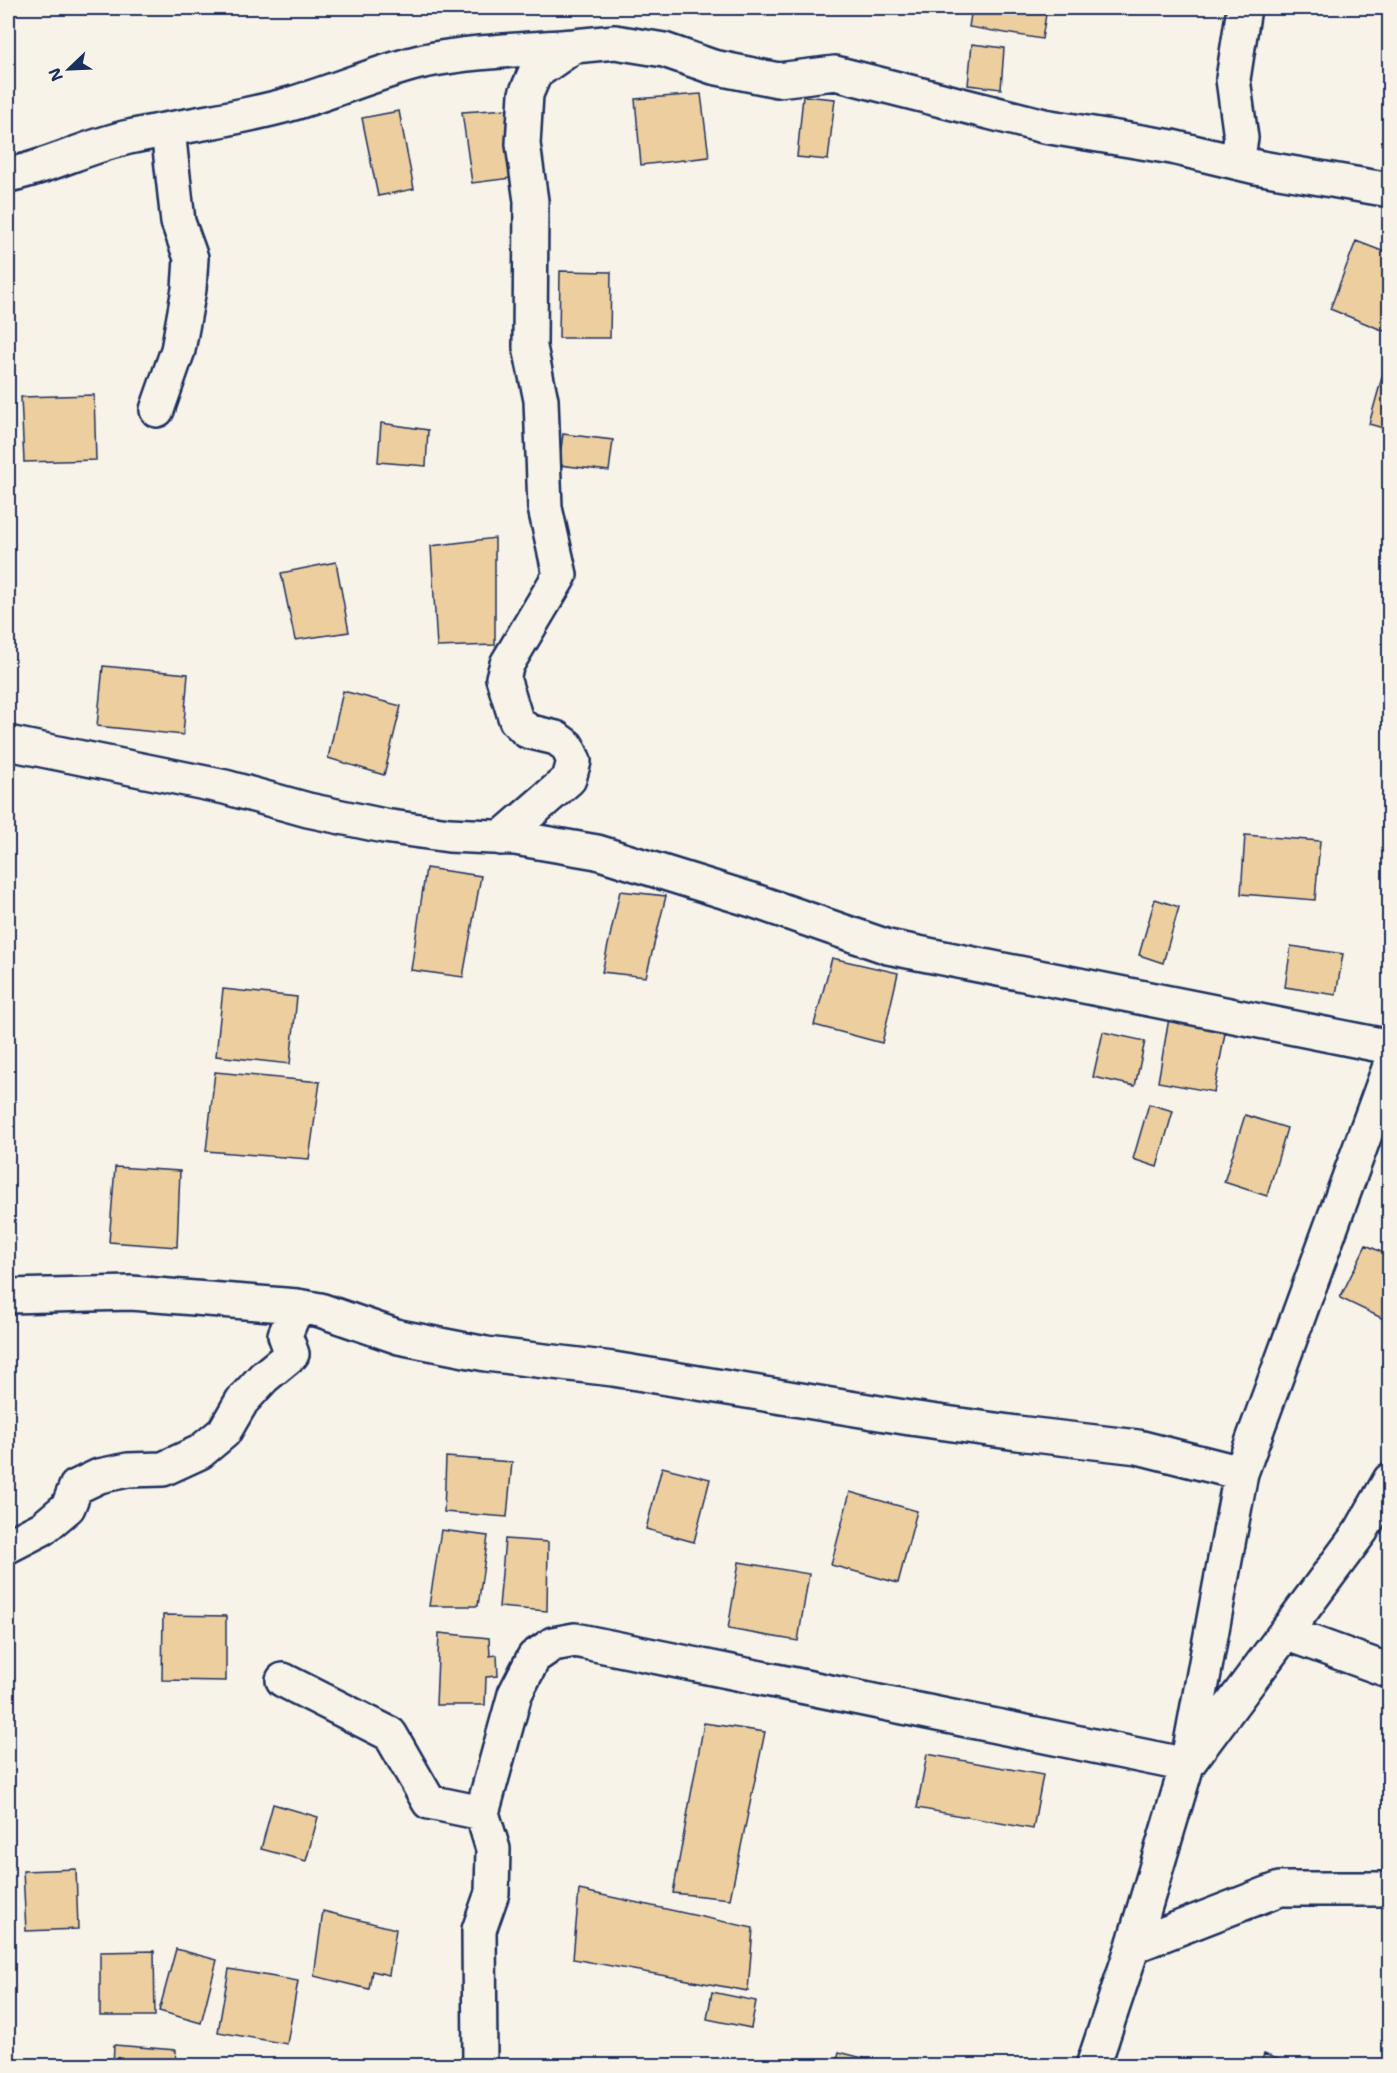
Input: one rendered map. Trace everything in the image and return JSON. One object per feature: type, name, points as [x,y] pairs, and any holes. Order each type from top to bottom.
[{"type":"street","points":[[1237,162],[1241,138],[1233,79],[1244,8]]},
{"type":"street","points":[[8,175],[28,171],[83,150],[128,137],[293,103],[357,80],[424,62],[487,53],[615,42],[664,50],[713,67],[778,80],[835,73],[1044,126],[1172,147],[1237,162],[1389,190]]},
{"type":"street","points":[[501,838],[568,779],[574,761],[567,746],[556,738],[527,731],[516,720],[503,678],[507,664],[560,575],[545,508],[541,400],[530,347],[531,201],[523,144],[526,94],[535,73],[576,46]]},
{"type":"street","points":[[157,410],[178,350],[189,289],[191,258],[178,222],[168,130]]},
{"type":"street","points":[[8,743],[225,787],[308,810],[384,826],[449,836],[501,838],[597,852],[752,900],[888,947],[1389,1047]]},
{"type":"street","points":[[1092,2066],[1133,1946],[1187,1765],[1241,1473],[1389,1066]]},
{"type":"street","points":[[8,1296],[131,1293],[297,1306],[320,1310],[399,1337],[486,1354],[613,1369],[910,1418],[1138,1447],[1241,1473]]},
{"type":"street","points":[[8,1546],[43,1528],[68,1507],[76,1487],[99,1476],[128,1470],[163,1469],[200,1452],[224,1432],[242,1401],[264,1377],[292,1353],[285,1335],[297,1306]]},
{"type":"street","points":[[1187,1765],[1361,1531],[1389,1480]]},
{"type":"street","points":[[1285,1633],[1389,1671]]},
{"type":"street","points":[[480,2066],[479,1930],[492,1893],[493,1849],[483,1813],[514,1694],[534,1657],[554,1644],[575,1640],[1187,1765]]},
{"type":"street","points":[[283,1680],[390,1734],[429,1802],[483,1813]]},
{"type":"street","points":[[1133,1946],[1280,1889],[1389,1888]]},
{"type":"building","points":[[972,8],[1047,8],[1042,39],[969,27]]},
{"type":"building","points":[[972,44],[1004,48],[1001,89],[968,85]]},
{"type":"building","points":[[701,94],[709,157],[641,165],[635,99]]},
{"type":"building","points":[[803,96],[835,99],[828,160],[797,157]]},
{"type":"building","points":[[508,109],[519,177],[472,183],[462,112]]},
{"type":"building","points":[[399,111],[414,189],[378,196],[362,118]]},
{"type":"building","points":[[1356,241],[1390,254],[1390,326],[1387,332],[1330,309]]},
{"type":"building","points":[[560,271],[611,272],[610,338],[559,338]]},
{"type":"building","points":[[1384,370],[1390,372],[1390,430],[1369,424]]},
{"type":"building","points":[[94,395],[96,460],[24,462],[21,397]]},
{"type":"building","points":[[381,423],[428,430],[426,466],[378,462]]},
{"type":"building","points":[[563,434],[613,440],[609,471],[559,465]]},
{"type":"building","points":[[495,538],[495,645],[437,647],[431,546]]},
{"type":"building","points":[[336,562],[349,632],[295,640],[281,573]]},
{"type":"building","points":[[103,666],[188,674],[183,735],[97,726]]},
{"type":"building","points":[[343,691],[401,706],[384,775],[328,758]]},
{"type":"building","points":[[1245,835],[1320,841],[1315,900],[1241,894]]},
{"type":"building","points":[[426,868],[481,876],[463,977],[411,970]]},
{"type":"building","points":[[620,891],[666,896],[646,977],[602,972]]},
{"type":"building","points":[[1155,899],[1179,907],[1163,963],[1139,955]]},
{"type":"building","points":[[1291,946],[1343,954],[1336,995],[1285,987]]},
{"type":"building","points":[[832,958],[898,973],[882,1043],[814,1025]]},
{"type":"building","points":[[223,989],[297,997],[290,1064],[216,1056]]},
{"type":"building","points":[[1169,1018],[1226,1028],[1214,1092],[1158,1082]]},
{"type":"building","points":[[1103,1032],[1145,1041],[1135,1086],[1093,1077]]},
{"type":"building","points":[[215,1072],[320,1082],[309,1159],[206,1151]]},
{"type":"building","points":[[1149,1104],[1173,1111],[1157,1167],[1133,1159]]},
{"type":"building","points":[[1245,1115],[1287,1128],[1267,1196],[1224,1182]]},
{"type":"building","points":[[115,1167],[180,1171],[177,1247],[109,1242]]},
{"type":"building","points":[[1366,1245],[1390,1256],[1390,1322],[1340,1298]]},
{"type":"building","points":[[446,1457],[512,1462],[507,1517],[444,1512]]},
{"type":"building","points":[[662,1467],[710,1479],[694,1542],[646,1529]]},
{"type":"building","points":[[850,1492],[917,1511],[898,1583],[831,1565]]},
{"type":"building","points":[[441,1530],[488,1536],[478,1606],[429,1606]]},
{"type":"building","points":[[505,1539],[548,1542],[547,1611],[499,1607]]},
{"type":"building","points":[[739,1562],[809,1574],[798,1641],[728,1629]]},
{"type":"building","points":[[163,1615],[226,1616],[226,1681],[162,1680]]},
{"type":"building","points":[[439,1633],[489,1638],[490,1656],[497,1655],[498,1676],[486,1677],[485,1705],[436,1705]]},
{"type":"building","points":[[704,1723],[765,1732],[730,1899],[673,1893]]},
{"type":"building","points":[[927,1754],[1043,1775],[1033,1829],[917,1808]]},
{"type":"building","points":[[273,1804],[318,1817],[306,1861],[261,1849]]},
{"type":"building","points":[[76,1869],[78,1929],[26,1931],[23,1871]]},
{"type":"building","points":[[579,1890],[753,1928],[748,1991],[573,1959]]},
{"type":"building","points":[[323,1911],[396,1929],[389,1975],[372,1971],[369,1989],[314,1976]]},
{"type":"building","points":[[176,1949],[217,1960],[201,2023],[159,2011]]},
{"type":"building","points":[[154,1951],[155,2016],[100,2016],[100,1952]]},
{"type":"building","points":[[229,1969],[298,1981],[287,2044],[218,2032]]},
{"type":"building","points":[[712,1992],[756,2001],[751,2028],[707,2019]]},
{"type":"building","points":[[114,2045],[176,2050],[175,2066],[113,2066]]},
{"type":"building","points":[[839,2052],[894,2066],[836,2066]]},
{"type":"building","points":[[1264,2054],[1291,2064],[1290,2066],[1260,2066]]}]
